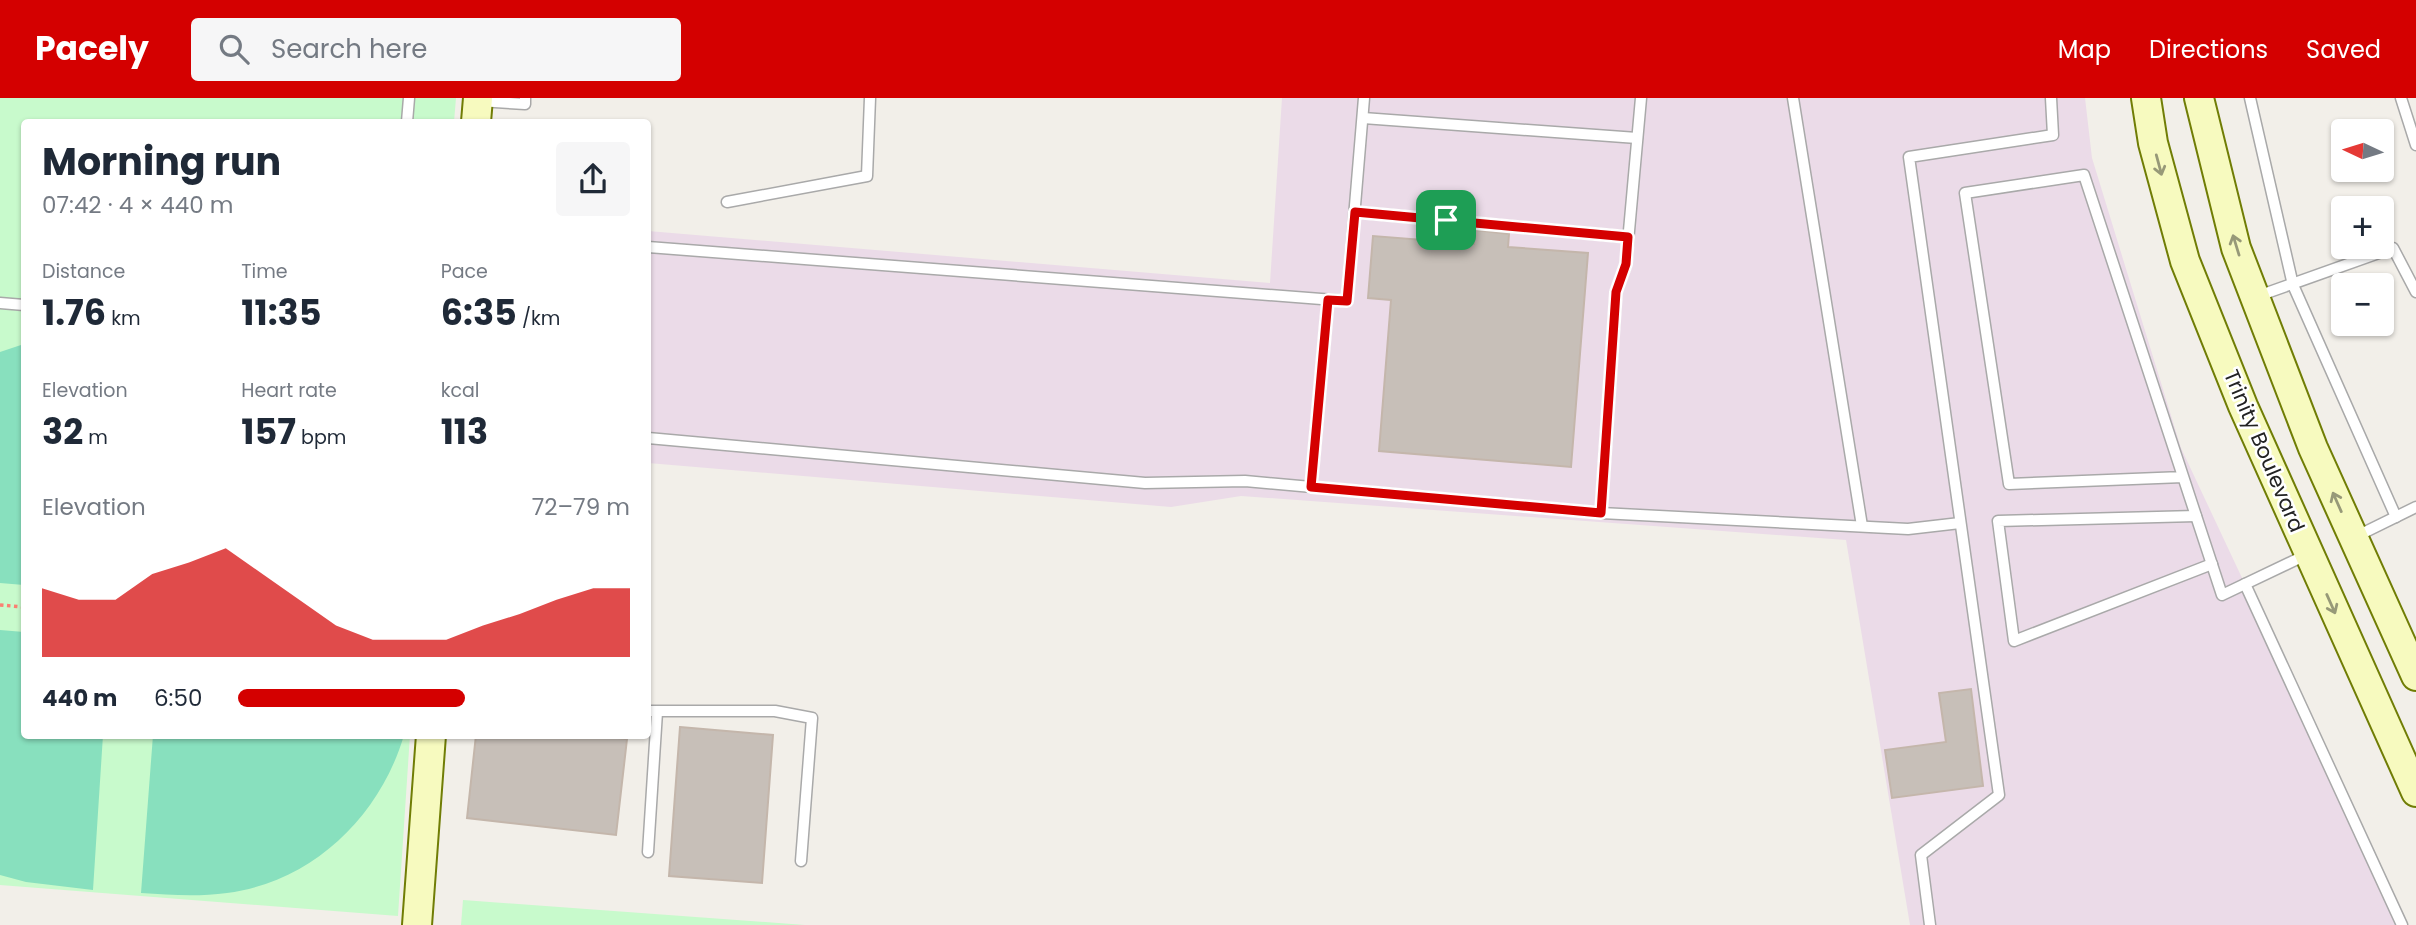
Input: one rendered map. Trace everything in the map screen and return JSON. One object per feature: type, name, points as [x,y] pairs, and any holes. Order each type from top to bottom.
[{"type":"main road","name":"Trinity Boulevard","points":[[2146,98],[2153,144],[2185,261],[2244,406],[2416,792]]},
{"type":"main road","points":[[2199,98],[2236,248],[2314,448],[2416,676]]},
{"type":"main road","points":[[2309,554],[2353,537]]},
{"type":"main road","points":[[417,925],[431,739]]},
{"type":"lane","points":[[407,119],[409,98]]},
{"type":"lane","points":[[477,107],[525,104],[525,98]]},
{"type":"lane","points":[[727,202],[867,176],[870,98]]},
{"type":"lane","points":[[651,247],[1347,301],[1364,98]]},
{"type":"lane","points":[[1601,513],[1616,292],[1626,264],[1641,98]]},
{"type":"lane","points":[[1793,98],[1863,526]]},
{"type":"lane","points":[[1930,925],[1921,855],[1999,795],[1909,157],[2053,135],[2051,98]]},
{"type":"lane","points":[[2250,98],[2293,285],[2396,517]]},
{"type":"lane","points":[[2401,98],[2416,145]]},
{"type":"lane","points":[[1363,118],[1637,138]]},
{"type":"lane","points":[[2183,477],[2009,484],[1965,193],[2084,175],[2222,595],[2309,554]]},
{"type":"lane","points":[[1355,212],[1628,237]]},
{"type":"lane","points":[[2255,297],[2393,248],[2416,292]]},
{"type":"lane","points":[[1311,487],[1328,300]]},
{"type":"lane","points":[[0,303],[21,305]]},
{"type":"lane","points":[[651,438],[1145,483],[1245,481],[1601,513],[1908,529],[1960,523]]},
{"type":"lane","points":[[2353,537],[2416,507]]},
{"type":"lane","points":[[2196,516],[1998,521],[2014,642],[2212,564]]},
{"type":"lane","points":[[2245,584],[2399,924]]},
{"type":"lane","points":[[648,852],[652,711],[775,711],[812,718],[801,861]]},
{"type":"path","points":[[0,605],[21,607]]},
{"type":"shaded area","points":[[1282,98],[2085,98],[2092,158],[2181,448],[2405,925],[1910,925],[1846,540],[1241,496],[1171,507],[651,463],[651,231],[1270,283]]},
{"type":"green space","points":[[0,98],[456,98],[454,119],[21,119],[21,739],[410,739],[398,916],[0,885]]},
{"type":"green space","points":[[21,345],[21,585],[0,583],[0,352]]},
{"type":"green space","points":[[0,630],[21,632],[21,739],[103,739],[93,890],[26,882],[0,875]]},
{"type":"green space","points":[[153,739],[403,739],[378,793],[360,818],[338,841],[314,860],[287,875],[258,886],[227,893],[141,893]]},
{"type":"green space","points":[[463,900],[805,925],[461,925]]},
{"type":"building","points":[[1475,230],[1509,234],[1508,247],[1588,253],[1571,467],[1379,451],[1391,300],[1368,298],[1373,236],[1474,244]]},
{"type":"building","points":[[1971,689],[1983,786],[1892,798],[1885,750],[1946,742],[1939,693]]},
{"type":"building","points":[[680,727],[773,735],[762,883],[669,876]]},
{"type":"building","points":[[476,739],[627,739],[616,835],[467,818]]},
{"type":"route","points":[[1355,212],[1446,220],[1628,237],[1626,264],[1616,292],[1601,513],[1311,487],[1328,300],[1347,301],[1355,212]]}]
